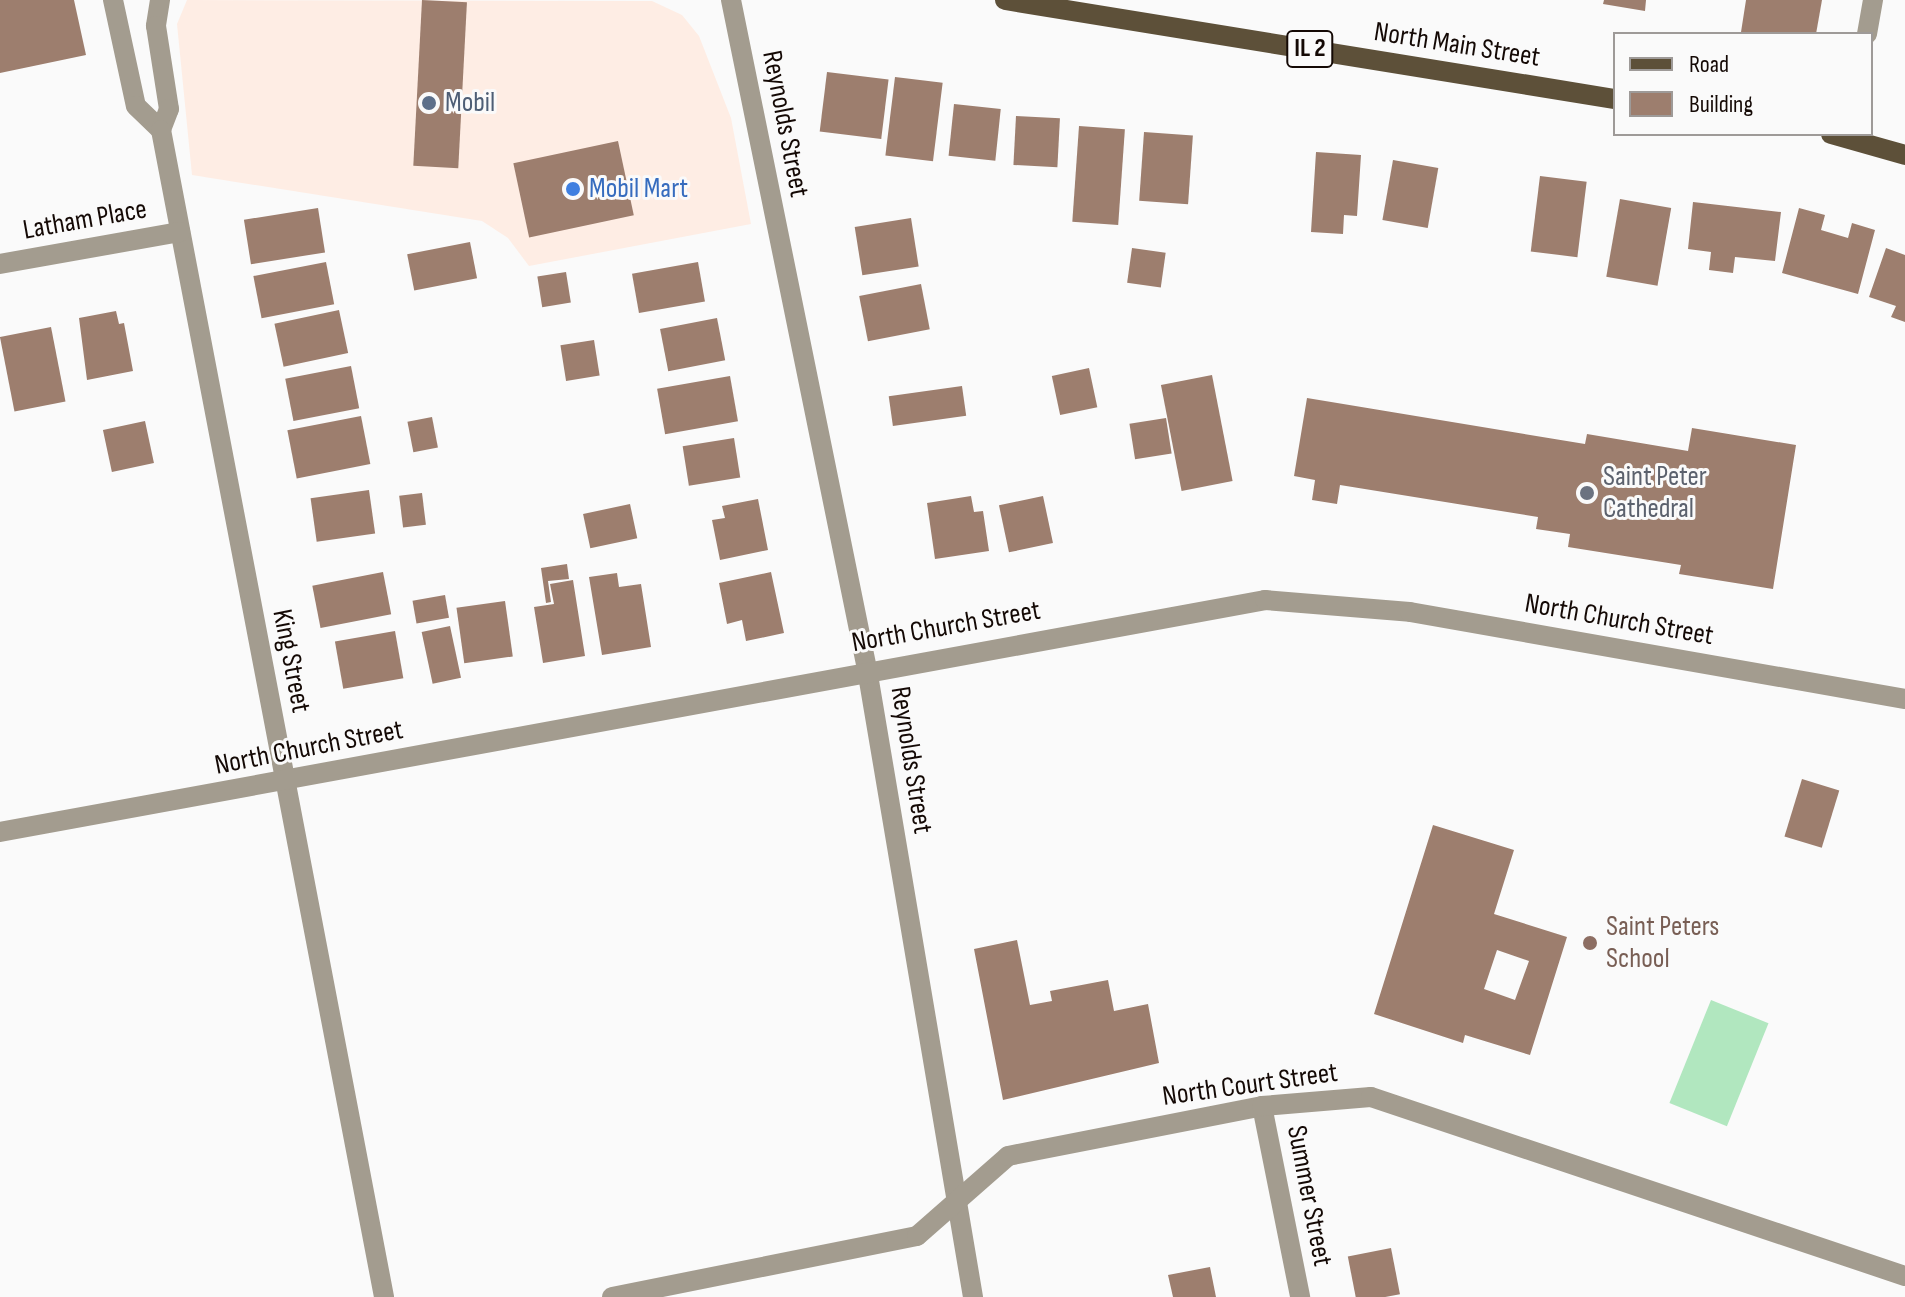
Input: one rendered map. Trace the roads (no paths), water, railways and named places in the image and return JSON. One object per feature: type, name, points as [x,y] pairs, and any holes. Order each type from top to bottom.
[{"type":"main road","name":"North Main Street","points":[[1005,0],[1613,99]]},
{"type":"main road","points":[[1848,136],[1905,155]]},
{"type":"street","points":[[113,0],[136,106],[161,130]]},
{"type":"street","name":"King Street","points":[[160,0],[156,26],[169,109],[161,130],[384,1297]]},
{"type":"street","name":"Reynolds Street","points":[[731,0],[867,669],[973,1297]]},
{"type":"street","points":[[1867,32],[1873,0]]},
{"type":"street","name":"Latham Place","points":[[0,264],[180,232]]},
{"type":"street","name":"North Church Street","points":[[0,832],[285,782],[867,669],[1235,603],[1302,599],[1410,612],[1905,699]]},
{"type":"street","name":"North Court Street","points":[[612,1297],[917,1236],[1008,1156],[1262,1106],[1371,1097],[1905,1276]]},
{"type":"street","name":"Summer Street","points":[[1262,1106],[1300,1297]]},
{"type":"place","name":"Mobil","points":[[429,103]]},
{"type":"place","name":"Mobil Mart","points":[[573,189]]},
{"type":"place","name":"Saint Peter Cathedral","points":[[1587,493]]},
{"type":"place","name":"Saint Peters School","points":[[1590,943]]}]
